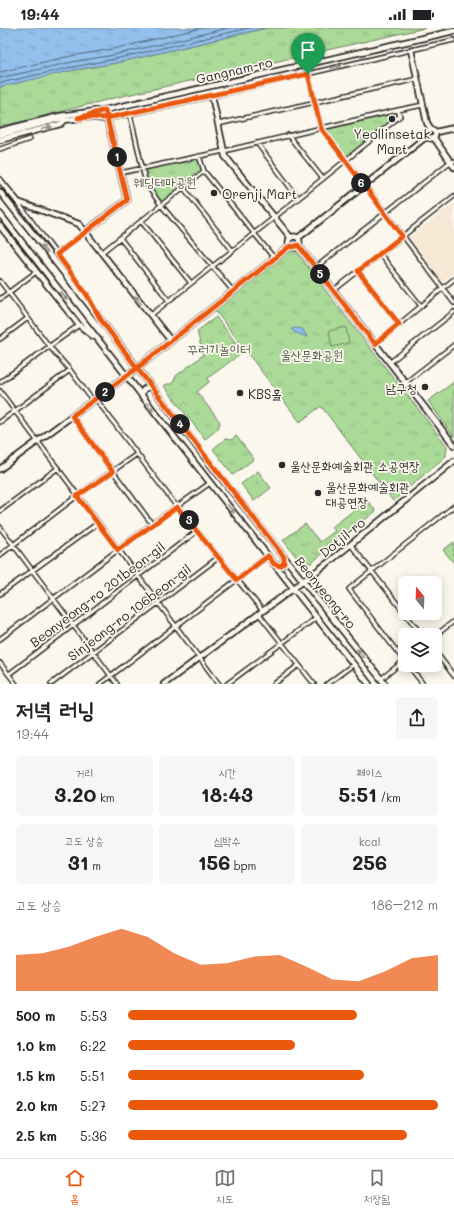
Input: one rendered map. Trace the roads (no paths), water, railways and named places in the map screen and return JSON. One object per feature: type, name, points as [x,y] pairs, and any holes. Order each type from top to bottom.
[{"type":"main road","name":"Gangnam-ro","points":[[0,135],[59,119],[65,120],[78,118],[105,110],[454,31]]},
{"type":"main road","points":[[410,50],[427,123],[431,129],[436,132],[454,128]]},
{"type":"main road","points":[[212,96],[225,156],[291,238]]},
{"type":"main road","points":[[0,131],[77,112],[105,110],[127,200],[85,232]]},
{"type":"main road","points":[[78,118],[107,118]]},
{"type":"main road","name":"Gangnam-ro","points":[[0,140],[61,124],[65,120]]},
{"type":"main road","points":[[291,238],[298,238],[428,136],[427,133],[431,129]]},
{"type":"main road","points":[[434,138],[436,132]]},
{"type":"main road","points":[[428,136],[434,138],[454,167]]},
{"type":"main road","points":[[0,180],[18,202],[79,224],[171,341]]},
{"type":"main road","name":"Beonyeong-ro","points":[[0,192],[284,557],[385,684]]},
{"type":"main road","name":"Beonyeong-ro","points":[[0,214],[142,397],[369,684]]},
{"type":"main road","points":[[0,226],[79,325],[101,344]]},
{"type":"main road","points":[[290,246],[288,242],[291,238]]},
{"type":"main road","points":[[298,238],[298,245],[315,268],[454,445]]},
{"type":"main road","points":[[0,469],[137,368],[274,258],[290,246],[294,247],[298,245]]},
{"type":"main road","points":[[142,397],[144,388],[152,388]]},
{"type":"main road","name":"Dotjil-ro","points":[[164,684],[351,545],[454,461]]},
{"type":"main road","points":[[274,564],[277,566],[282,565],[284,557]]},
{"type":"street","points":[[107,118],[212,96],[454,40]]},
{"type":"street","points":[[308,74],[321,128],[454,303]]},
{"type":"street","points":[[218,124],[417,78]]},
{"type":"street","points":[[120,173],[224,151],[423,105]]},
{"type":"street","points":[[151,315],[274,216],[346,161],[400,116],[398,110]]},
{"type":"street","points":[[130,114],[146,184],[161,205],[232,291]]},
{"type":"street","points":[[288,135],[323,179]]},
{"type":"street","points":[[0,149],[30,139]]},
{"type":"street","points":[[257,143],[298,198]]},
{"type":"street","points":[[199,156],[204,171],[274,258]]},
{"type":"street","points":[[315,268],[452,162]]},
{"type":"street","points":[[101,253],[204,171]]},
{"type":"street","points":[[183,187],[232,250]]},
{"type":"street","points":[[333,291],[454,196]]},
{"type":"street","points":[[18,202],[87,295],[101,320]]},
{"type":"street","points":[[141,221],[191,283]]},
{"type":"street","points":[[57,254],[85,232]]},
{"type":"street","points":[[120,238],[169,301]]},
{"type":"street","points":[[380,254],[421,306]]},
{"type":"street","points":[[358,271],[399,324]]},
{"type":"street","points":[[0,299],[36,272]]},
{"type":"street","points":[[375,344],[454,279]]},
{"type":"street","points":[[0,281],[49,346],[70,370],[177,507],[237,580],[282,643],[314,684]]},
{"type":"street","points":[[389,363],[454,312]]},
{"type":"street","points":[[0,339],[28,318]]},
{"type":"street","points":[[0,382],[79,325]]},
{"type":"street","points":[[405,383],[454,344]]},
{"type":"street","points":[[0,422],[70,370]]},
{"type":"street","points":[[0,391],[219,684]]},
{"type":"street","points":[[72,416],[152,524]]},
{"type":"street","points":[[0,555],[77,496],[137,454]]},
{"type":"street","points":[[0,511],[58,468]]},
{"type":"street","points":[[0,639],[152,524],[210,483]]},
{"type":"street","points":[[398,652],[349,589],[454,506]]},
{"type":"street","points":[[0,594],[98,523]]},
{"type":"street","points":[[0,527],[117,684]]},
{"type":"street","name":"Beonyeong-ro 201beon-gil","points":[[9,674],[197,531]]},
{"type":"street","points":[[351,545],[417,628]]},
{"type":"street","points":[[100,684],[268,556]]},
{"type":"street","name":"Sinjeong-ro 106beon-gil","points":[[51,684],[219,557]]},
{"type":"street","points":[[227,684],[317,617]]},
{"type":"street","points":[[442,630],[454,621]]},
{"type":"street","points":[[442,660],[454,676]]},
{"type":"street","points":[[0,663],[16,684]]},
{"type":"street","points":[[327,684],[354,664]]},
{"type":"street","points":[[274,684],[299,665]]},
{"type":"street","points":[[381,679],[398,666]]},
{"type":"street","points":[[414,672],[423,684]]},
{"type":"water","points":[[0,28],[266,28],[116,63],[74,70],[0,87]]},
{"type":"water","points":[[291,329],[303,329],[307,337],[296,333]]},
{"type":"place","name":"Yeollinsetak Mart","points":[[392,119]]},
{"type":"place","name":"Orenji Mart","points":[[214,193]]},
{"type":"place","name":"남구청","points":[[425,387]]},
{"type":"place","name":"KBS홀","points":[[240,393]]},
{"type":"place","name":"울산문화예술회관 소공연장","points":[[282,465]]},
{"type":"place","name":"울산문화예술회관 대공연장","points":[[318,493]]},
{"type":"park label","name":"웨딩테마공원","points":[[165,181]]},
{"type":"park label","name":"꾸러기놀이터","points":[[219,348]]},
{"type":"park label","name":"울산문화공원","points":[[312,354]]}]
